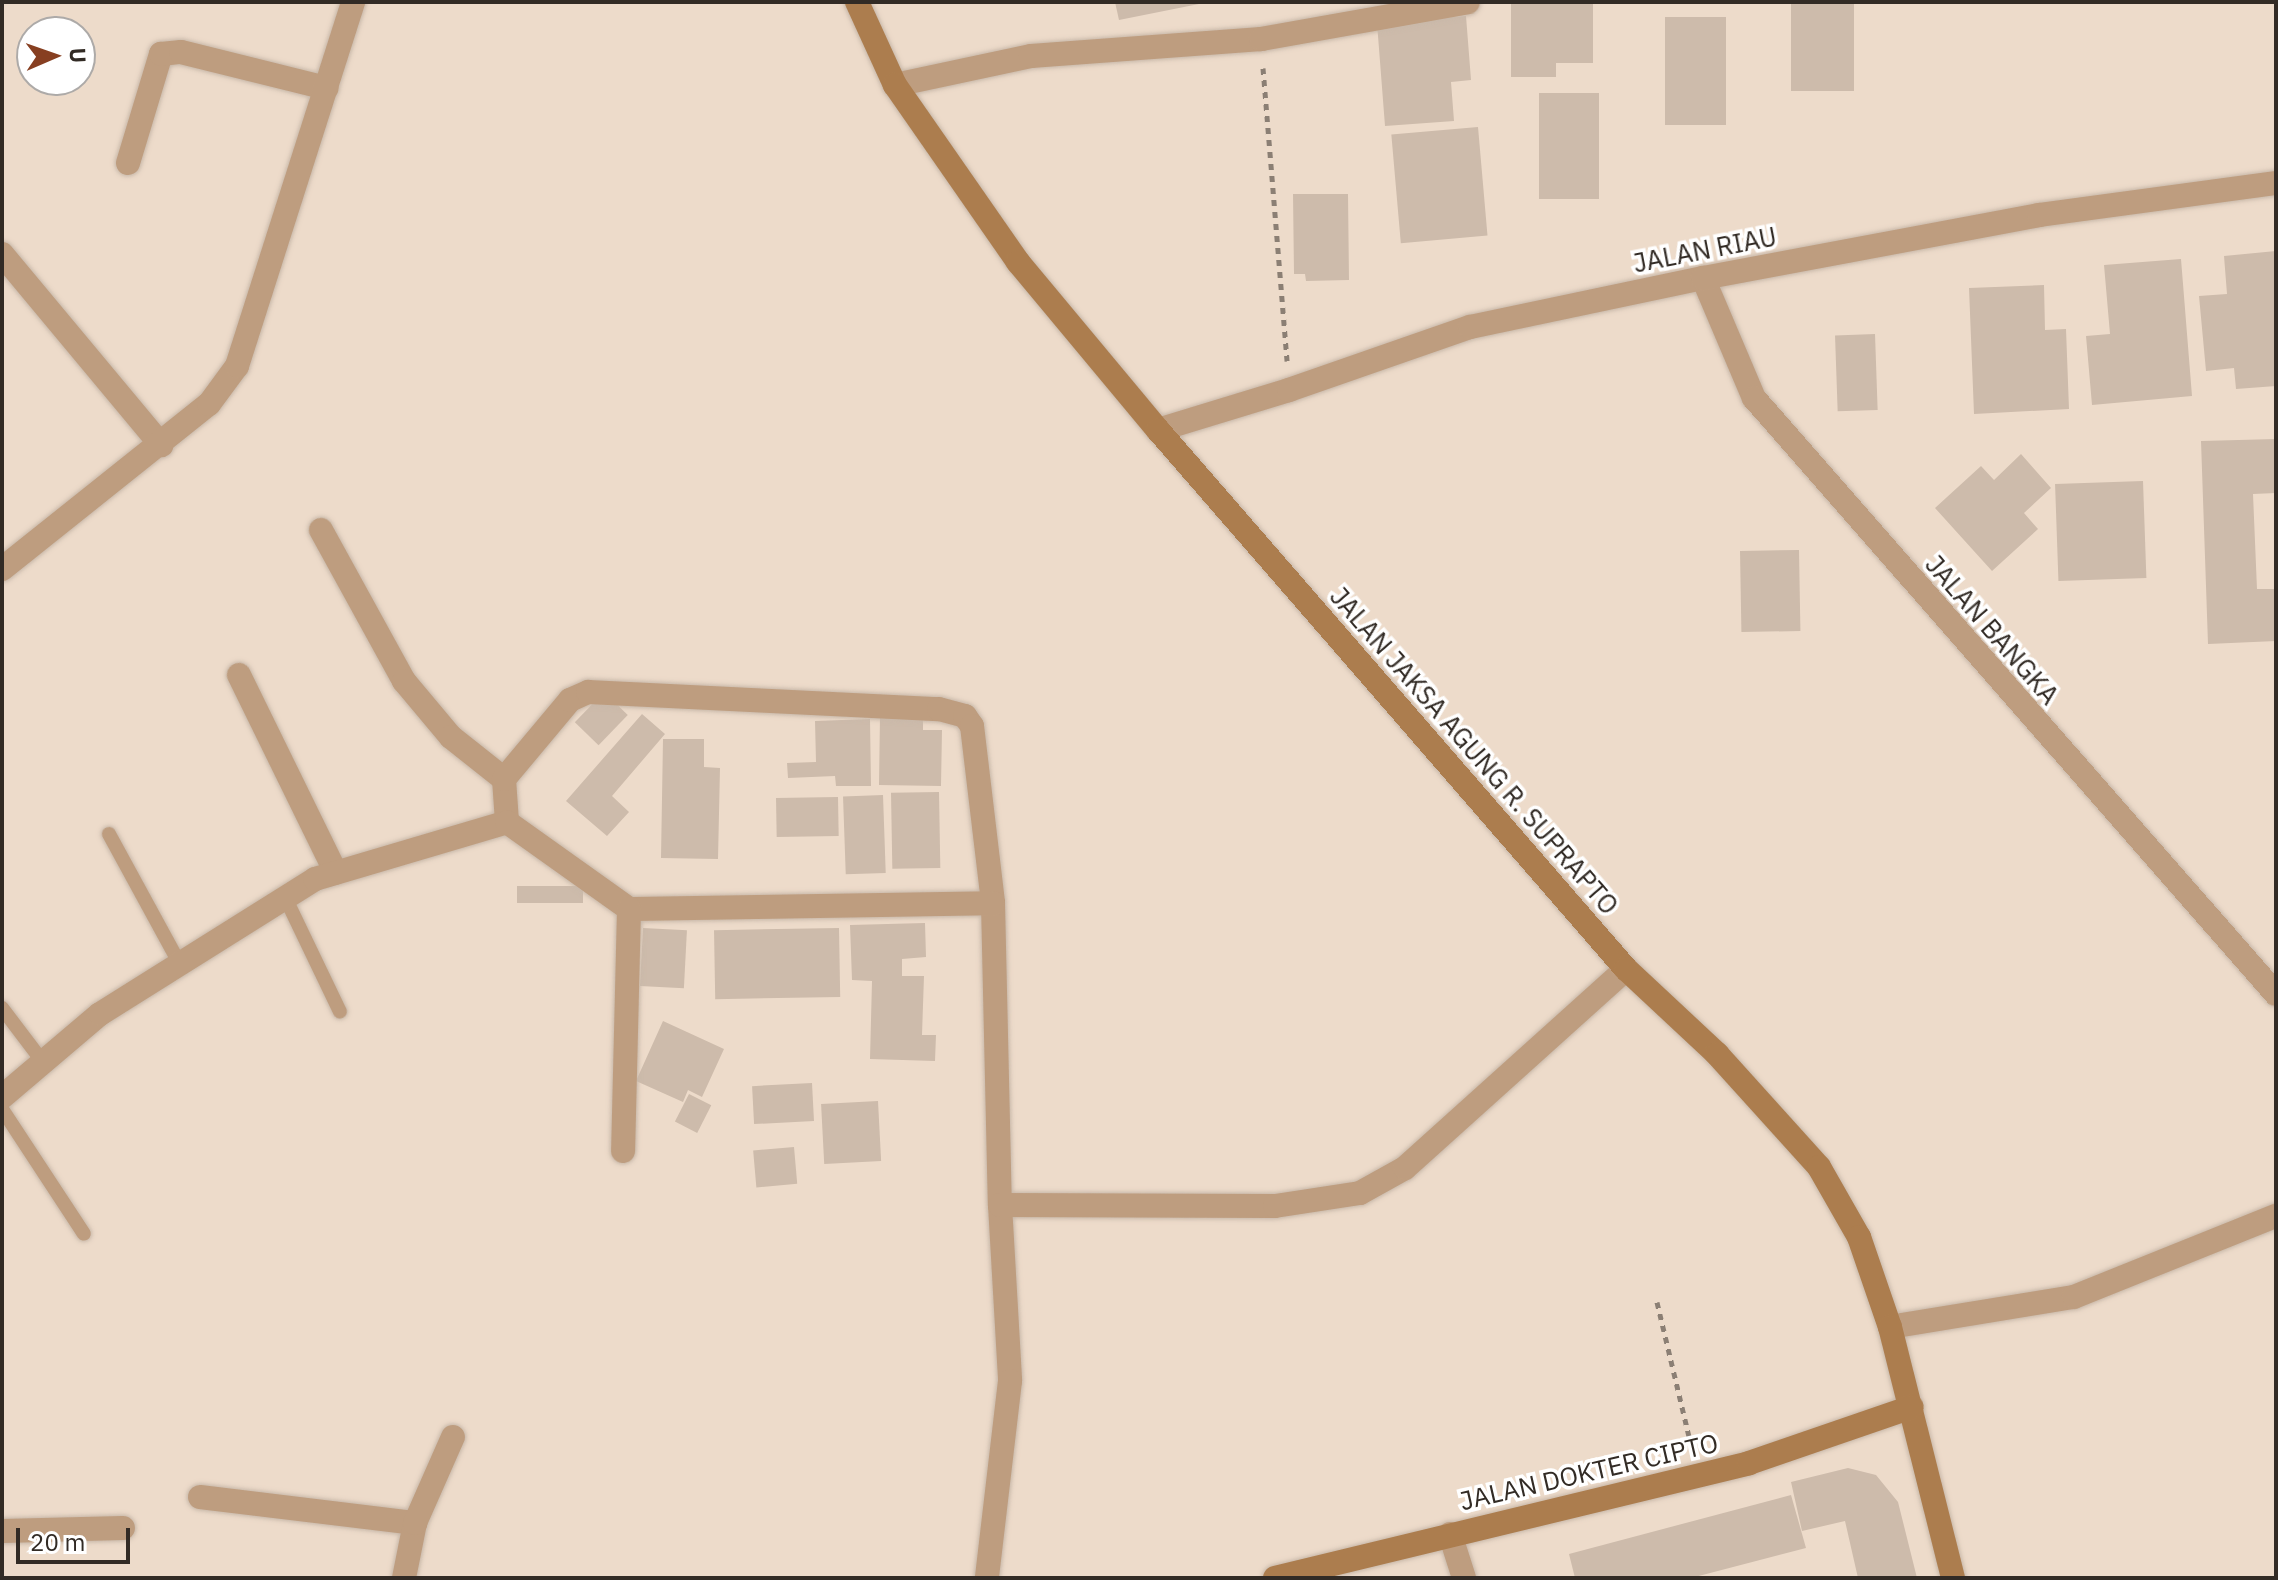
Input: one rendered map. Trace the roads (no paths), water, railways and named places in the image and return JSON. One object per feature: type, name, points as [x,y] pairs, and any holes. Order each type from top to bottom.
[{"type":"main road","name":"JALAN JAKSA AGUNG R. SUPRAPTO","points":[[857,2],[895,85],[1018,262],[1158,430],[1626,969],[1717,1054],[1819,1167],[1859,1237],[1890,1327],[1953,1578]]},
{"type":"main road","name":"JALAN DOKTER CIPTO","points":[[1275,1578],[1749,1463],[1912,1407]]},
{"type":"street","points":[[2,569],[209,404],[237,366],[353,2]]},
{"type":"street","points":[[895,85],[1031,56],[1261,39],[1468,2]]},
{"type":"street","points":[[128,163],[161,54],[181,52],[327,88]]},
{"type":"street","name":"JALAN RIAU","points":[[1158,430],[1289,390],[1470,327],[1703,278],[2039,215],[2276,183]]},
{"type":"street","points":[[2,254],[161,445]]},
{"type":"street","name":"JALAN BANGKA","points":[[1703,278],[1754,398],[2276,994]]},
{"type":"street","points":[[321,530],[404,681],[451,737],[504,779]]},
{"type":"street","points":[[239,675],[336,873]]},
{"type":"street","points":[[507,822],[504,779],[570,700],[588,692],[953,711],[965,716],[976,738],[993,903],[1000,1205],[1010,1381],[987,1578]]},
{"type":"street","points":[[2,1097],[100,1014],[315,879],[507,822]]},
{"type":"street","points":[[507,822],[629,909],[993,903]]},
{"type":"street","points":[[623,1151],[629,909]]},
{"type":"street","points":[[1000,1205],[1275,1206],[1320,1202],[1360,1193],[1405,1168],[1626,969]]},
{"type":"street","points":[[1890,1327],[2074,1297],[2276,1216]]},
{"type":"street","points":[[404,1578],[415,1523],[453,1437]]},
{"type":"street","points":[[200,1497],[415,1523]]},
{"type":"street","points":[[2,1531],[123,1528]]},
{"type":"street","points":[[1450,1534],[1464,1578]]},
{"type":"lane","points":[[109,834],[180,964]]},
{"type":"lane","points":[[285,897],[340,1012]]},
{"type":"lane","points":[[2,1008],[43,1062]]},
{"type":"lane","points":[[2,1109],[84,1234]]}]
